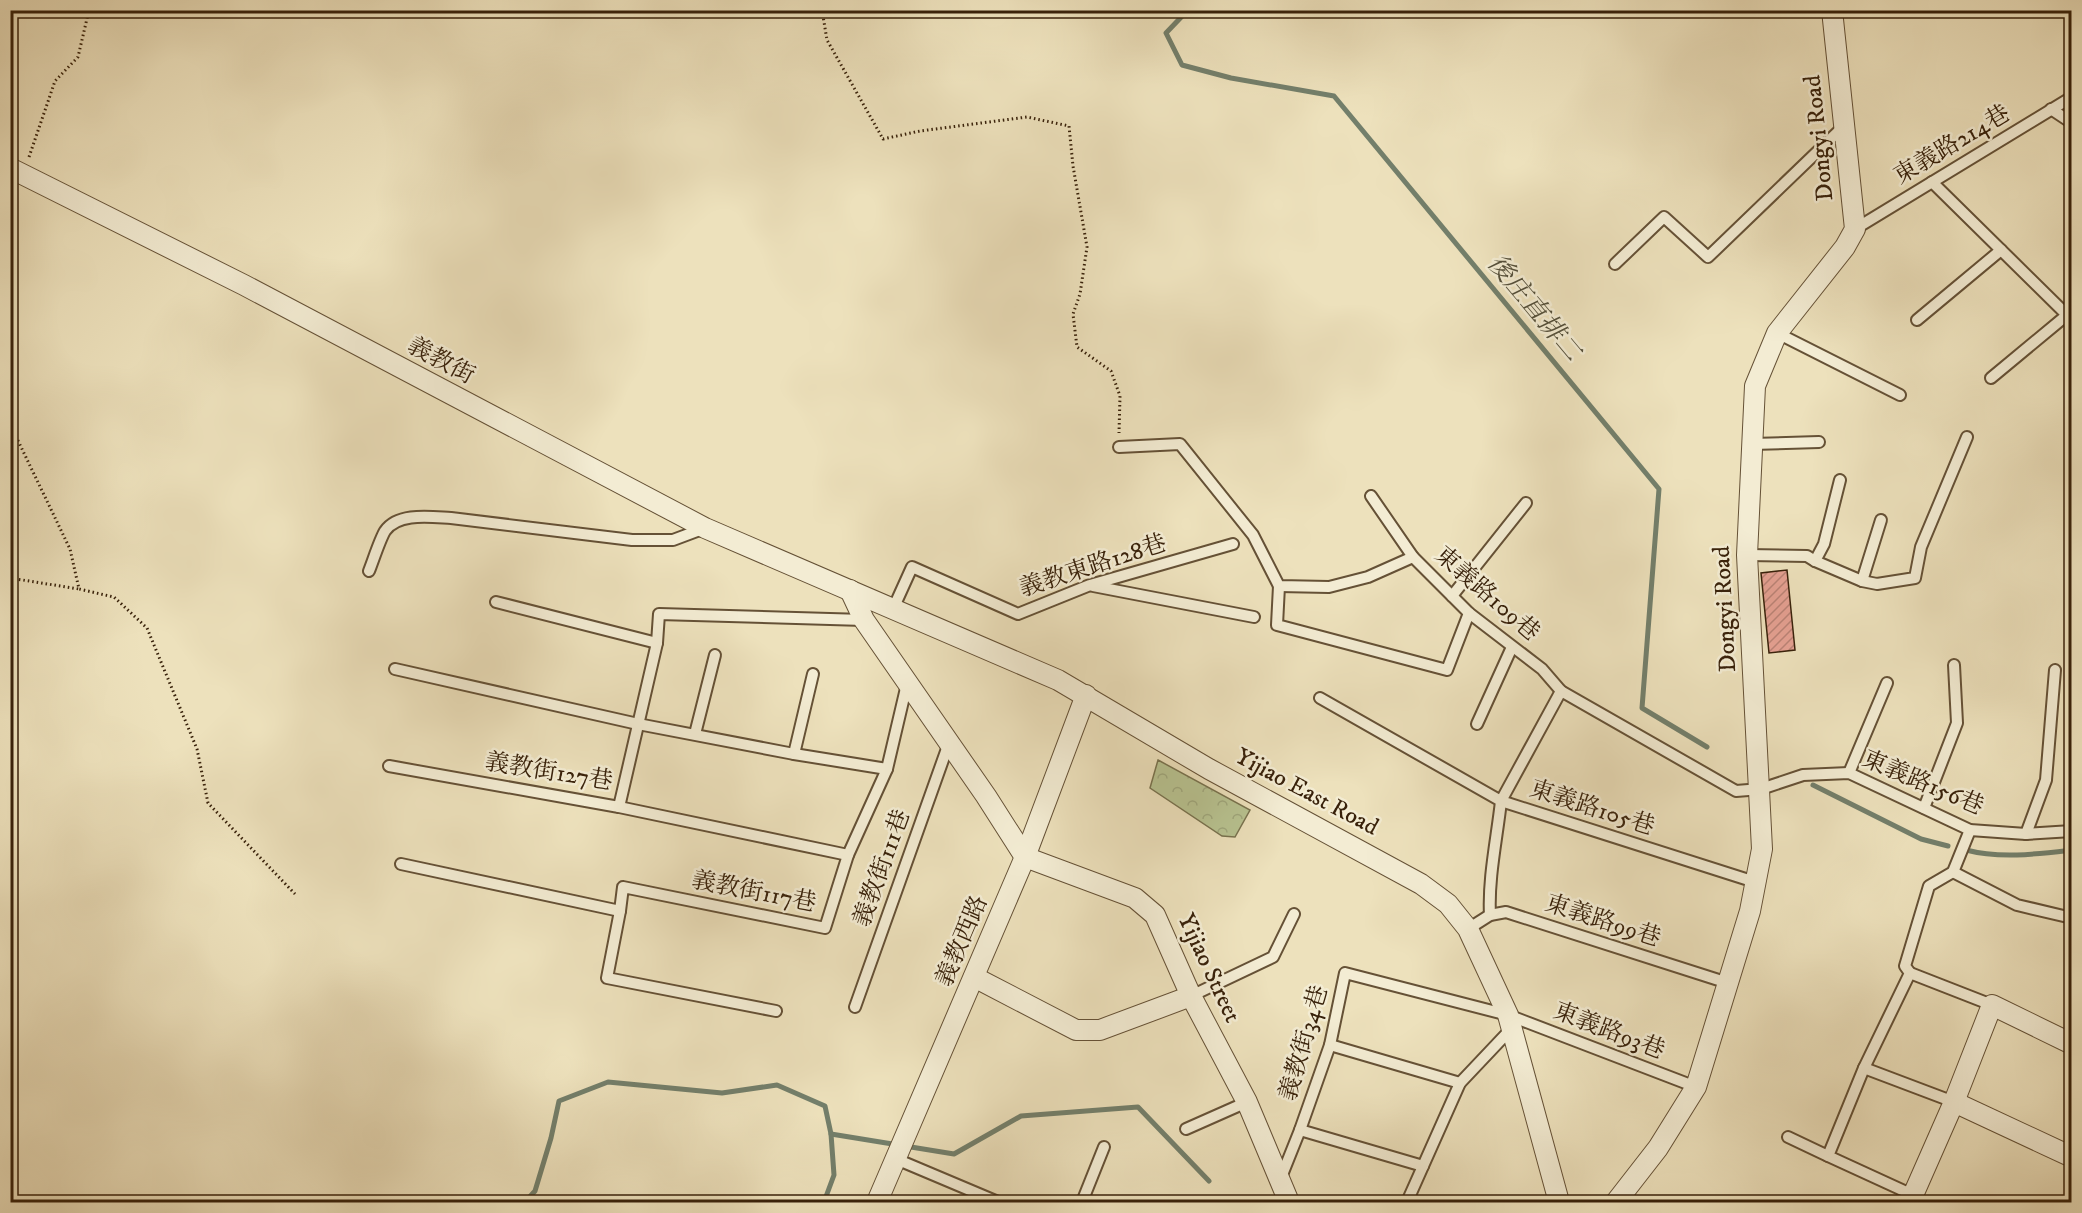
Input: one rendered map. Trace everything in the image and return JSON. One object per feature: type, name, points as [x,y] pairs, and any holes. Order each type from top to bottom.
[{"type":"street","name":"Dongyi Road","points":[[1616,1203],[1658,1148],[1696,1087],[1750,912],[1762,849],[1761,789],[1747,555],[1755,386],[1777,333],[1845,247],[1855,229],[1832,10]]},
{"type":"street","name":"義教街","points":[[16,171],[244,285],[705,528],[850,590]]},
{"type":"street","name":"Yijiao East Road","points":[[850,590],[1058,680],[1209,768],[1421,884],[1448,904],[1468,929],[1510,1022],[1559,1203]]},
{"type":"street","points":[[850,590],[864,620],[1025,857]]},
{"type":"street","name":"義教西路","points":[[877,1203],[1025,857],[1086,695]]},
{"type":"street","name":"Yijiao Street","points":[[1025,857],[1135,898],[1155,915],[1191,996],[1247,1102],[1289,1202]]},
{"type":"street","points":[[974,977],[1076,1030],[1100,1030],[1191,996]]},
{"type":"street","points":[[1917,1200],[1992,1005],[2072,1044]]},
{"type":"street","points":[[1954,1102],[2072,1156]]},
{"type":"lane","name":"東義路214巷","points":[[1855,229],[2072,97]]},
{"type":"lane","points":[[2051,109],[2072,123]]},
{"type":"lane","points":[[1616,264],[1664,217],[1708,257],[1844,127]]},
{"type":"lane","points":[[1932,182],[2067,315],[1991,378]]},
{"type":"lane","points":[[1917,320],[2001,250]]},
{"type":"lane","points":[[1777,333],[1900,395]]},
{"type":"lane","points":[[1747,555],[1806,555],[1862,581],[1877,584],[1915,578],[1921,547],[1967,437]]},
{"type":"lane","points":[[1752,444],[1819,442]]},
{"type":"lane","points":[[1119,447],[1180,444],[1253,535],[1279,586],[1277,625],[1447,670],[1469,614]]},
{"type":"lane","points":[[1815,561],[1824,544],[1840,480]]},
{"type":"lane","points":[[1371,496],[1413,557]]},
{"type":"lane","points":[[1452,596],[1526,503]]},
{"type":"lane","points":[[369,571],[384,532],[394,521],[423,516],[632,540],[673,540],[705,528]]},
{"type":"lane","points":[[1862,581],[1881,520]]},
{"type":"lane","name":"義教東路128巷","points":[[893,609],[912,567],[1018,614],[1090,585],[1233,544]]},
{"type":"lane","name":"東義路109巷","points":[[1279,586],[1329,587],[1368,577],[1413,557],[1469,614],[1542,669],[1561,691],[1736,791],[1761,789]]},
{"type":"lane","points":[[1090,585],[1254,617]]},
{"type":"lane","points":[[496,602],[657,643]]},
{"type":"lane","name":"義教街127巷","points":[[389,766],[619,807],[657,643],[659,614],[864,620]]},
{"type":"lane","points":[[1477,724],[1512,647]]},
{"type":"lane","points":[[695,734],[715,655]]},
{"type":"lane","points":[[1924,808],[1957,723],[1954,665]]},
{"type":"lane","points":[[394,669],[638,724],[887,769]]},
{"type":"lane","points":[[2026,834],[2046,780],[2055,670]]},
{"type":"lane","points":[[794,754],[813,674]]},
{"type":"lane","points":[[1849,773],[1887,683]]},
{"type":"lane","name":"義教街117巷","points":[[776,1011],[607,978],[623,887],[825,928],[848,855],[887,769],[907,684]]},
{"type":"lane","name":"東義路105巷","points":[[1561,691],[1501,801],[1755,882]]},
{"type":"lane","points":[[1320,698],[1501,801],[1497,845],[1488,893],[1490,915],[1468,929]]},
{"type":"lane","name":"義教街111巷","points":[[855,1007],[949,742]]},
{"type":"lane","name":"東義路156巷","points":[[1761,789],[1803,775],[1849,773],[1970,830],[2026,834],[2072,831]]},
{"type":"lane","points":[[619,807],[848,855]]},
{"type":"lane","points":[[1970,830],[1953,872],[1929,886],[1905,966],[1910,973],[1992,1005]]},
{"type":"lane","points":[[401,864],[620,911]]},
{"type":"lane","points":[[1953,872],[2017,906],[2072,918]]},
{"type":"lane","name":"東義路99巷","points":[[1490,915],[1506,912],[1728,983]]},
{"type":"lane","points":[[1191,996],[1273,957],[1294,914]]},
{"type":"lane","name":"義教街34巷","points":[[1280,1180],[1330,1045],[1345,973],[1510,1022]]},
{"type":"lane","points":[[1828,1156],[1864,1068],[1910,973]]},
{"type":"lane","points":[[1407,1203],[1460,1083],[1510,1022]]},
{"type":"lane","name":"東義路93巷","points":[[1510,1022],[1696,1087]]},
{"type":"lane","points":[[1330,1045],[1460,1083]]},
{"type":"lane","points":[[1864,1068],[1954,1102]]},
{"type":"lane","points":[[1186,1129],[1247,1102]]},
{"type":"lane","points":[[1300,1130],[1423,1166]]},
{"type":"lane","points":[[1788,1137],[1917,1200]]},
{"type":"lane","points":[[1082,1203],[1104,1147]]},
{"type":"lane","points":[[896,1159],[999,1203]]},
{"type":"path","points":[[10,200],[16,171],[33,149],[55,81],[78,57],[89,10]]},
{"type":"path","points":[[822,10],[827,40],[883,139],[920,131],[1027,117],[1069,126],[1073,166],[1087,247],[1080,294],[1073,314],[1077,347],[1111,371],[1120,396],[1119,447]]},
{"type":"path","points":[[10,424],[70,549],[79,588]]},
{"type":"path","points":[[10,578],[79,588],[114,597],[147,628],[197,749],[208,803],[295,894]]},
{"type":"green space","points":[[1158,760],[1250,810],[1235,837],[1222,836],[1150,788]]},
{"type":"building","points":[[1787,570],[1795,650],[1769,653],[1761,573]]},
{"type":"waterway","name":"後庄直排二","points":[[1188,10],[1166,33],[1182,65],[1231,78],[1334,96],[1659,489],[1642,708],[1707,747]]},
{"type":"waterway","name":"後庄直排二","points":[[1813,785],[1921,839],[1948,846]]},
{"type":"waterway","name":"後庄直排二","points":[[1966,850],[2006,855],[2072,850]]},
{"type":"waterway","points":[[525,1202],[535,1191],[551,1138],[559,1101],[608,1082],[722,1093],[777,1085],[825,1106],[831,1134],[834,1175],[824,1202]]},
{"type":"waterway","points":[[831,1134],[954,1154],[1021,1116],[1138,1107],[1209,1181]]}]
